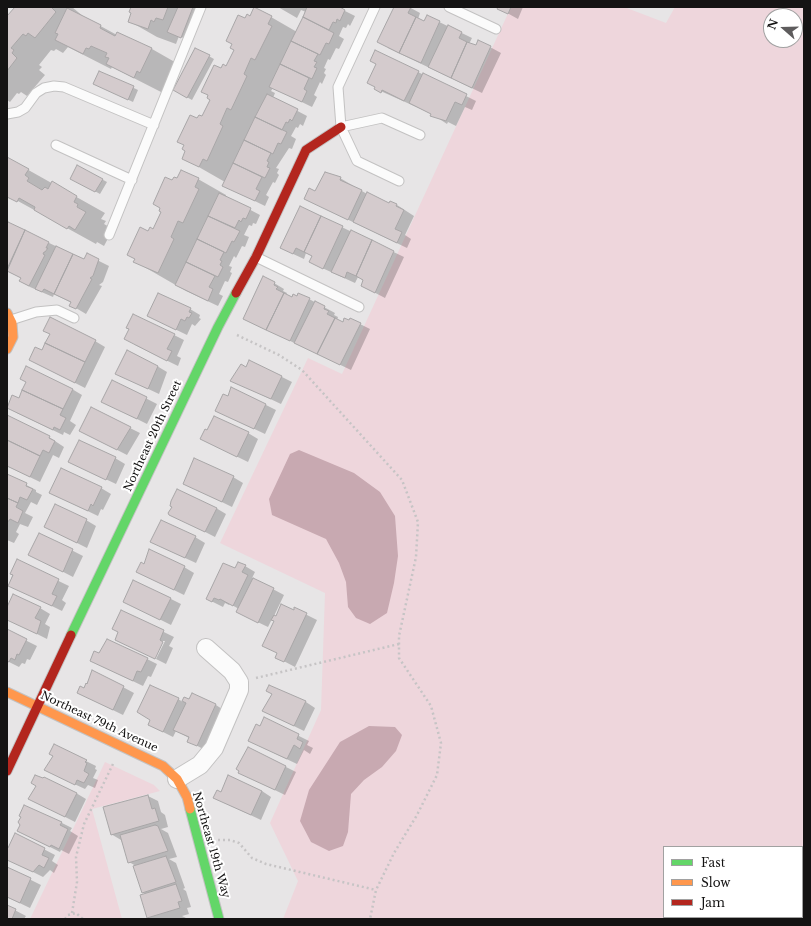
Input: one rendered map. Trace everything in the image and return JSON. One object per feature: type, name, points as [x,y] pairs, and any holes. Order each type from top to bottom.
[{"type":"street","name":"Northeast 20th Street","points":[[7,771],[218,327],[256,257],[306,150],[340,127]]},
{"type":"street","points":[[7,349],[13,337],[10,319]]},
{"type":"street","points":[[177,779],[200,765],[214,748],[235,701],[239,682],[232,671],[206,648]]},
{"type":"street","name":"Northeast 79th Avenue","points":[[7,692],[163,766],[177,779]]},
{"type":"street","name":"Northeast 19th Way","points":[[177,779],[187,798],[219,919]]},
{"type":"lane","points":[[109,235],[201,7]]},
{"type":"lane","points":[[375,7],[338,87],[340,127],[357,161],[399,181]]},
{"type":"lane","points":[[449,7],[496,29]]},
{"type":"lane","points":[[7,114],[18,112],[44,88],[54,86],[64,87],[154,125]]},
{"type":"lane","points":[[340,127],[382,118],[420,135]]},
{"type":"lane","points":[[56,145],[132,180]]},
{"type":"lane","points":[[256,257],[359,307]]},
{"type":"lane","points":[[10,319],[36,312],[57,310],[74,318]]},
{"type":"path","points":[[218,327],[279,355],[302,370],[402,480],[418,522],[416,557],[399,644],[399,658],[432,706],[441,743],[437,775],[417,815],[394,853],[376,890],[370,919]]},
{"type":"path","points":[[239,682],[399,644]]},
{"type":"path","points":[[65,919],[72,913],[77,882],[76,858],[84,824],[122,746]]},
{"type":"path","points":[[199,845],[216,840],[230,840],[239,843],[252,858],[266,864],[376,890]]},
{"type":"path","points":[[72,913],[79,914],[83,919]]},
{"type":"shaded area","points":[[511,7],[624,7],[666,23],[675,7],[804,7],[804,919],[283,919],[298,881],[270,823],[321,710],[325,593],[220,543],[308,358],[342,374]]},
{"type":"shaded area","points":[[299,450],[354,473],[380,492],[395,516],[398,556],[394,583],[387,613],[370,624],[356,618],[348,607],[346,582],[339,563],[326,539],[272,515],[269,499],[290,454]]},
{"type":"shaded area","points":[[369,726],[395,727],[402,735],[396,751],[382,767],[364,780],[351,794],[348,832],[343,846],[329,851],[311,842],[300,821],[309,790],[340,742]]},
{"type":"shaded area","points":[[105,762],[154,785],[160,791],[92,809],[122,919],[30,919]]},
{"type":"building","points":[[15,7],[51,7],[56,12],[35,38],[28,33],[26,36],[23,34],[11,48],[14,50],[12,53],[17,58],[7,71],[7,16]]},
{"type":"building","points":[[131,7],[168,7],[163,20],[156,18],[154,22],[151,20],[148,29],[128,22]]},
{"type":"building","points":[[178,7],[193,7],[181,38],[167,32]]},
{"type":"building","points":[[254,7],[272,16],[268,24],[272,26],[255,60],[251,58],[244,74],[247,76],[231,110],[227,108],[220,124],[223,126],[207,161],[203,159],[199,167],[182,159],[185,151],[182,149],[184,145],[177,142],[190,115],[197,118],[199,115],[202,116],[210,100],[207,98],[208,95],[201,92],[214,65],[221,68],[223,64],[226,66],[234,50],[230,48],[232,44],[226,41],[238,15],[245,18],[247,14],[250,16]]},
{"type":"building","points":[[307,7],[340,7],[345,10],[340,21],[337,19],[336,23],[333,22],[329,30],[303,17]]},
{"type":"building","points":[[394,7],[411,7],[408,13],[416,17],[399,53],[377,42]]},
{"type":"building","points":[[498,7],[511,7],[508,14],[497,9]]},
{"type":"building","points":[[67,8],[101,25],[100,28],[115,36],[117,32],[152,48],[140,73],[137,71],[134,78],[106,64],[109,58],[105,57],[107,53],[91,46],[89,49],[86,48],[83,54],[55,40],[58,34],[55,33]]},
{"type":"building","points":[[427,15],[440,21],[421,63],[399,53],[416,17],[424,21]]},
{"type":"building","points":[[303,17],[334,33],[329,44],[326,43],[320,55],[291,41]]},
{"type":"building","points":[[448,25],[462,32],[459,38],[467,42],[451,78],[428,67]]},
{"type":"building","points":[[478,40],[491,46],[472,88],[451,78],[467,42],[476,45]]},
{"type":"building","points":[[291,41],[318,54],[314,61],[317,62],[314,67],[317,68],[312,79],[280,64]]},
{"type":"building","points":[[195,48],[210,55],[187,98],[173,90]]},
{"type":"building","points":[[375,50],[419,71],[404,101],[382,90],[381,93],[374,89],[375,87],[367,83],[376,64],[370,61]]},
{"type":"building","points":[[280,64],[309,78],[304,89],[307,91],[302,102],[269,87]]},
{"type":"building","points":[[99,71],[134,86],[128,100],[93,84]]},
{"type":"building","points":[[423,73],[467,94],[462,105],[455,102],[446,121],[430,116],[431,114],[409,103]]},
{"type":"building","points":[[267,94],[298,109],[292,121],[290,119],[288,123],[286,122],[282,130],[255,117]]},
{"type":"building","points":[[255,117],[287,132],[281,144],[278,143],[273,154],[244,140]]},
{"type":"building","points":[[244,140],[271,153],[267,161],[269,162],[267,167],[270,168],[265,178],[233,163]]},
{"type":"building","points":[[7,157],[29,169],[25,175],[29,178],[27,181],[42,190],[45,187],[48,189],[52,181],[77,196],[74,202],[78,204],[77,207],[86,212],[75,230],[69,226],[67,229],[34,210],[35,207],[19,198],[17,202],[7,197]]},
{"type":"building","points":[[233,163],[262,177],[256,189],[260,191],[255,201],[222,186]]},
{"type":"building","points":[[77,165],[103,179],[95,192],[70,179]]},
{"type":"building","points":[[181,170],[199,178],[195,187],[199,189],[183,223],[178,221],[171,237],[174,239],[158,273],[133,262],[135,259],[127,255],[140,227],[148,231],[150,227],[153,229],[161,212],[159,211],[160,208],[153,204],[165,177],[172,180],[174,177],[177,178]]},
{"type":"building","points":[[325,172],[341,177],[340,180],[362,190],[348,220],[304,199],[309,188],[315,191]]},
{"type":"building","points":[[367,192],[389,203],[390,201],[397,204],[396,206],[404,210],[395,229],[402,232],[397,243],[353,222]]},
{"type":"building","points":[[219,193],[251,208],[246,219],[243,218],[241,222],[239,220],[235,228],[208,216]]},
{"type":"building","points":[[300,206],[321,216],[304,252],[296,248],[293,254],[280,248]]},
{"type":"building","points":[[208,216],[240,231],[234,242],[232,241],[226,253],[197,239]]},
{"type":"building","points":[[321,216],[343,226],[323,269],[309,262],[312,256],[304,252]]},
{"type":"building","points":[[8,222],[25,230],[7,269],[7,224]]},
{"type":"building","points":[[25,230],[49,242],[46,248],[48,248],[43,254],[45,255],[29,286],[19,281],[21,278],[7,271]]},
{"type":"building","points":[[351,230],[372,240],[356,276],[347,272],[345,278],[331,272]]},
{"type":"building","points":[[197,239],[224,252],[220,260],[222,261],[220,265],[223,267],[218,277],[186,262]]},
{"type":"building","points":[[372,240],[394,251],[375,293],[361,286],[363,280],[356,276]]},
{"type":"building","points":[[56,246],[73,254],[54,294],[44,289],[42,292],[35,289]]},
{"type":"building","points":[[87,253],[99,259],[93,276],[90,278],[92,279],[76,309],[69,306],[71,302],[54,294],[73,254],[84,259]]},
{"type":"building","points":[[186,262],[215,276],[209,287],[213,289],[208,301],[175,285]]},
{"type":"building","points":[[263,276],[275,282],[274,285],[278,287],[276,289],[284,293],[266,330],[243,319]]},
{"type":"building","points":[[158,293],[191,308],[189,312],[192,313],[189,318],[187,317],[185,321],[181,319],[176,330],[147,316]]},
{"type":"building","points":[[284,293],[292,297],[293,294],[297,296],[298,293],[310,298],[290,341],[266,330]]},
{"type":"building","points":[[315,301],[325,306],[324,309],[329,311],[327,314],[335,318],[317,354],[294,343]]},
{"type":"building","points":[[133,314],[175,334],[167,349],[172,351],[167,361],[124,339],[129,329],[126,328]]},
{"type":"building","points":[[50,317],[96,340],[85,362],[45,343],[50,334],[43,331]]},
{"type":"building","points":[[335,318],[343,322],[344,318],[349,320],[350,318],[361,323],[340,365],[317,354]]},
{"type":"building","points":[[45,343],[85,362],[75,383],[29,360],[35,347],[42,350]]},
{"type":"building","points":[[127,350],[158,366],[148,389],[115,374]]},
{"type":"building","points":[[249,360],[282,376],[271,399],[230,381],[241,364],[246,367]]},
{"type":"building","points":[[26,366],[73,389],[63,409],[22,390],[26,382],[20,379]]},
{"type":"building","points":[[112,380],[147,397],[137,419],[101,402]]},
{"type":"building","points":[[231,387],[266,404],[254,429],[215,411],[223,394],[228,396]]},
{"type":"building","points":[[22,390],[63,409],[60,415],[66,418],[60,430],[54,427],[53,430],[7,408],[12,395],[19,398]]},
{"type":"building","points":[[91,407],[131,427],[117,450],[79,431]]},
{"type":"building","points":[[7,415],[50,436],[49,438],[55,441],[49,453],[43,450],[40,456],[7,440]]},
{"type":"building","points":[[214,416],[249,432],[237,457],[200,439],[205,429],[207,430]]},
{"type":"building","points":[[7,440],[40,456],[30,477],[7,466]]},
{"type":"building","points":[[79,440],[116,457],[106,480],[68,462]]},
{"type":"building","points":[[194,458],[234,476],[222,502],[183,484]]},
{"type":"building","points":[[61,468],[102,487],[93,506],[91,504],[88,511],[49,493]]},
{"type":"building","points":[[7,474],[27,483],[26,486],[33,489],[27,500],[20,497],[18,503],[7,498]]},
{"type":"building","points":[[177,489],[217,508],[205,532],[169,515],[168,513],[172,507],[170,506],[171,501]]},
{"type":"building","points":[[7,498],[18,503],[16,507],[23,511],[18,523],[10,519],[7,521]]},
{"type":"building","points":[[55,504],[87,519],[77,543],[44,527]]},
{"type":"building","points":[[161,520],[196,536],[185,558],[150,542]]},
{"type":"building","points":[[39,533],[73,549],[63,572],[28,555]]},
{"type":"building","points":[[149,549],[185,566],[174,590],[136,572],[141,562],[144,564]]},
{"type":"building","points":[[17,559],[59,579],[52,594],[57,596],[52,606],[8,586],[13,575],[10,574]]},
{"type":"building","points":[[238,562],[246,565],[242,572],[248,575],[233,606],[220,599],[214,598],[212,602],[206,599],[223,563],[235,568]]},
{"type":"building","points":[[253,578],[274,588],[258,623],[236,612]]},
{"type":"building","points":[[133,580],[171,598],[160,620],[123,602]]},
{"type":"building","points":[[13,594],[41,607],[35,618],[41,621],[37,634],[7,620],[7,607]]},
{"type":"building","points":[[281,604],[294,610],[294,607],[307,613],[284,662],[275,658],[277,653],[262,646],[274,621],[271,620],[274,615],[276,616]]},
{"type":"building","points":[[121,610],[164,630],[160,640],[163,642],[155,659],[115,640],[118,632],[112,629]]},
{"type":"building","points":[[7,629],[27,639],[19,655],[17,654],[15,660],[11,658],[9,662],[7,661]]},
{"type":"building","points":[[107,639],[148,658],[141,672],[137,671],[133,681],[90,661],[94,651],[99,653]]},
{"type":"building","points":[[92,670],[124,686],[113,710],[77,693],[80,686],[84,688],[86,683],[87,684]]},
{"type":"building","points":[[150,685],[179,698],[163,732],[148,725],[150,720],[137,712]]},
{"type":"building","points":[[269,685],[306,701],[294,726],[262,711],[272,694],[266,691]]},
{"type":"building","points":[[192,693],[216,704],[197,746],[187,742],[189,737],[173,730],[186,703],[182,701],[184,697],[189,699]]},
{"type":"building","points":[[264,717],[299,734],[297,739],[303,742],[300,749],[294,745],[287,759],[248,741],[256,724],[260,726]]},
{"type":"building","points":[[54,744],[87,760],[85,762],[87,763],[84,771],[89,774],[84,783],[77,780],[75,785],[44,770],[53,756],[49,754]]},
{"type":"building","points":[[248,747],[286,766],[275,790],[238,773],[239,771],[236,769]]},
{"type":"building","points":[[35,775],[44,777],[77,793],[65,817],[28,799],[36,786],[31,783]]},
{"type":"building","points":[[228,775],[262,791],[251,815],[213,798],[217,790],[221,792]]},
{"type":"building","points":[[148,795],[152,809],[155,808],[159,821],[111,835],[103,807]]},
{"type":"building","points":[[24,805],[62,822],[60,825],[68,829],[59,849],[51,845],[50,847],[17,831],[20,825],[18,822],[21,817],[19,816]]},
{"type":"building","points":[[155,825],[158,826],[168,851],[128,863],[120,835]]},
{"type":"building","points":[[15,833],[45,848],[42,855],[49,858],[44,868],[39,865],[33,872],[7,860],[7,847],[8,848]]},
{"type":"building","points":[[166,856],[176,882],[142,893],[133,866]]},
{"type":"building","points":[[7,867],[31,878],[20,903],[7,897]]},
{"type":"building","points":[[176,884],[182,901],[178,902],[180,908],[147,918],[140,895]]},
{"type":"building","points":[[7,905],[16,909],[12,919],[7,919]]},
{"type":"traffic: fast","points":[[71,635],[218,327],[236,293]]},
{"type":"traffic: fast","points":[[190,809],[219,919]]},
{"type":"traffic: slow","points":[[7,313],[12,323],[13,337],[7,349]]},
{"type":"traffic: slow","points":[[7,692],[163,766],[177,779],[187,797],[190,809]]},
{"type":"traffic: jam","points":[[236,293],[256,257],[306,150],[341,127]]},
{"type":"traffic: jam","points":[[7,771],[71,635]]}]
